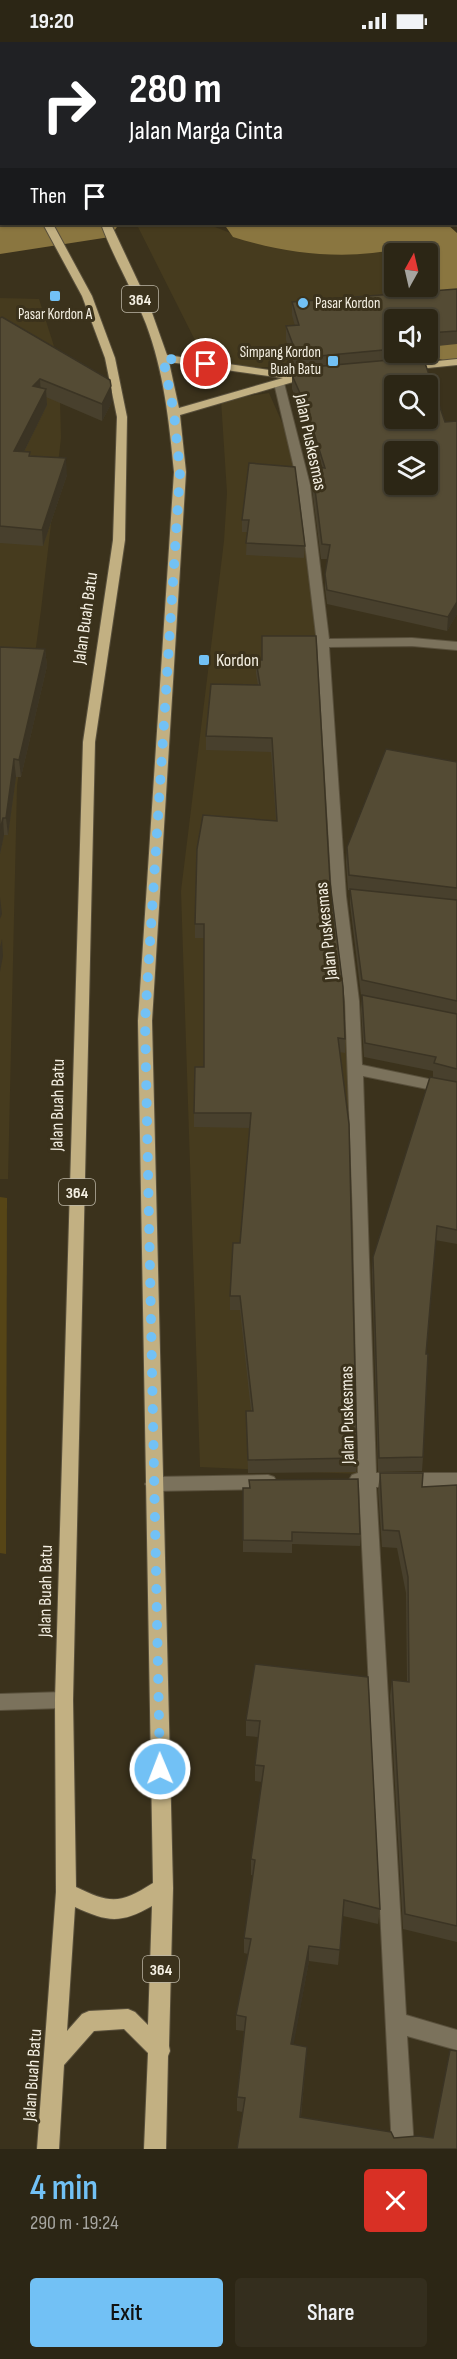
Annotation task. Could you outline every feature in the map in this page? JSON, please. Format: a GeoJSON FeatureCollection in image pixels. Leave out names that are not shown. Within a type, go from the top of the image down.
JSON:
{"type":"FeatureCollection","features":[{"type":"Feature","properties":{"kind":"main road","name":"Jalan Buah Batu"},"geometry":{"type":"LineString","coordinates":[[48,225],[87,296],[110,358],[122,417],[119,540],[89,742],[64,1700],[66,1892],[48,2149]]}},
{"type":"Feature","properties":{"kind":"main road","name":"364"},"geometry":{"type":"LineString","coordinates":[[106,225],[163,358],[174,413],[180,472],[145,1021],[163,1888],[160,2051],[155,2149]]}},
{"type":"Feature","properties":{"kind":"main road"},"geometry":{"type":"LineString","coordinates":[[163,358],[297,377]]}},
{"type":"Feature","properties":{"kind":"main road"},"geometry":{"type":"LineString","coordinates":[[396,368],[457,362]]}},
{"type":"Feature","properties":{"kind":"main road"},"geometry":{"type":"LineString","coordinates":[[174,413],[297,377],[321,374]]}},
{"type":"Feature","properties":{"kind":"main road"},"geometry":{"type":"LineString","coordinates":[[66,1892],[102,1910],[129,1910],[163,1888]]}},
{"type":"Feature","properties":{"kind":"main road"},"geometry":{"type":"LineString","coordinates":[[56,2059],[89,2021],[128,2019],[160,2051]]}},
{"type":"Feature","properties":{"kind":"street","name":"Jalan Puskesmas"},"geometry":{"type":"LineString","coordinates":[[279,383],[304,485],[323,643],[345,897],[358,1002],[354,1069],[362,1220],[367,1479],[403,2149]]}},
{"type":"Feature","properties":{"kind":"street"},"geometry":{"type":"LineString","coordinates":[[323,643],[412,642],[457,646]]}},
{"type":"Feature","properties":{"kind":"street"},"geometry":{"type":"LineString","coordinates":[[354,1069],[457,1090]]}},
{"type":"Feature","properties":{"kind":"street"},"geometry":{"type":"LineString","coordinates":[[338,1480],[457,1480]]}},
{"type":"Feature","properties":{"kind":"street"},"geometry":{"type":"LineString","coordinates":[[154,1484],[280,1481]]}},
{"type":"Feature","properties":{"kind":"street"},"geometry":{"type":"LineString","coordinates":[[0,1702],[64,1700]]}},
{"type":"Feature","properties":{"kind":"street"},"geometry":{"type":"LineString","coordinates":[[398,2023],[457,2040]]}},
{"type":"Feature","properties":{"kind":"shaded area","name":"Pasar Kordon"},"geometry":{"type":"Polygon","coordinates":[[[210,225],[262,245],[384,251],[384,297],[431,297],[431,309],[384,309],[384,358],[253,368],[204,358],[138,227],[210,225]]]}},
{"type":"Feature","properties":{"kind":"shaded area"},"geometry":{"type":"Polygon","coordinates":[[[0,298],[39,299],[59,362],[61,438],[17,786],[8,1179],[0,1179],[0,298]]]}},
{"type":"Feature","properties":{"kind":"shaded area"},"geometry":{"type":"Polygon","coordinates":[[[269,393],[292,445],[315,561],[358,1107],[359,1474],[200,1467],[181,891],[224,541],[227,493],[221,400],[269,393]]]}},
{"type":"Feature","properties":{"kind":"shaded area"},"geometry":{"type":"Polygon","coordinates":[[[0,1197],[7,1198],[6,1554],[0,1553],[0,1197]]]}},
{"type":"Feature","properties":{"kind":"building"},"geometry":{"type":"Polygon","coordinates":[[[457,289],[457,331],[438,332],[438,309],[384,309],[384,350],[298,358],[286,326],[299,325],[292,302],[384,295],[384,297],[438,297],[438,290],[457,289]]]}},
{"type":"Feature","properties":{"kind":"building"},"geometry":{"type":"Polygon","coordinates":[[[2,317],[110,380],[111,386],[102,404],[40,379],[33,386],[46,389],[14,451],[30,452],[29,456],[66,458],[42,530],[0,526],[0,318],[2,317]]]}},
{"type":"Feature","properties":{"kind":"building"},"geometry":{"type":"Polygon","coordinates":[[[384,361],[384,363],[425,363],[429,375],[384,375],[384,429],[438,429],[438,401],[445,422],[457,421],[457,602],[448,617],[327,590],[325,574],[330,545],[322,544],[312,466],[325,468],[306,407],[292,375],[303,374],[301,368],[384,361]]]}},
{"type":"Feature","properties":{"kind":"building"},"geometry":{"type":"Polygon","coordinates":[[[249,463],[295,467],[305,546],[246,543],[249,520],[242,520],[249,463]]]}},
{"type":"Feature","properties":{"kind":"building"},"geometry":{"type":"Polygon","coordinates":[[[262,636],[316,636],[330,882],[343,987],[345,1039],[338,1038],[349,1124],[357,1458],[248,1460],[246,1411],[253,1411],[240,1296],[230,1296],[233,1243],[240,1243],[251,1113],[194,1113],[195,1067],[204,1067],[204,924],[195,924],[197,849],[203,815],[277,821],[272,738],[206,736],[211,684],[260,685],[256,660],[262,660],[262,636]]]}},
{"type":"Feature","properties":{"kind":"building"},"geometry":{"type":"Polygon","coordinates":[[[0,647],[45,649],[19,760],[14,759],[6,818],[3,818],[0,830],[0,647]]]}},
{"type":"Feature","properties":{"kind":"building"},"geometry":{"type":"Polygon","coordinates":[[[386,749],[457,762],[457,888],[349,875],[347,847],[386,749]]]}},
{"type":"Feature","properties":{"kind":"building"},"geometry":{"type":"Polygon","coordinates":[[[350,889],[457,900],[457,1001],[362,980],[350,889]]]}},
{"type":"Feature","properties":{"kind":"building"},"geometry":{"type":"Polygon","coordinates":[[[362,995],[457,1014],[457,1069],[434,1063],[436,1057],[365,1043],[362,995]]]}},
{"type":"Feature","properties":{"kind":"building"},"geometry":{"type":"Polygon","coordinates":[[[430,1077],[457,1082],[457,1230],[437,1226],[426,1354],[428,1354],[423,1457],[379,1458],[373,1257],[430,1077]]]}},
{"type":"Feature","properties":{"kind":"building"},"geometry":{"type":"Polygon","coordinates":[[[380,1473],[423,1473],[422,1487],[457,1485],[457,1926],[405,1914],[392,1680],[409,1682],[408,1577],[399,1531],[383,1530],[380,1473]]]}},
{"type":"Feature","properties":{"kind":"building"},"geometry":{"type":"Polygon","coordinates":[[[358,1479],[360,1534],[292,1532],[292,1541],[243,1540],[243,1488],[250,1488],[249,1480],[358,1479]]]}},
{"type":"Feature","properties":{"kind":"building"},"geometry":{"type":"Polygon","coordinates":[[[255,1664],[368,1677],[380,1909],[344,1900],[340,1950],[309,1946],[291,2044],[307,2047],[300,2117],[391,2132],[394,2138],[418,2136],[433,2138],[450,2050],[457,2051],[457,2149],[237,2149],[245,2098],[237,2097],[246,2017],[236,2015],[251,1939],[244,1938],[255,1860],[251,1859],[264,1766],[255,1765],[260,1721],[246,1720],[255,1664]]]}},
{"type":"Feature","properties":{"kind":"waterway"},"geometry":{"type":"LineString","coordinates":[[0,236],[82,225]]}},
{"type":"Feature","properties":{"kind":"waterway"},"geometry":{"type":"LineString","coordinates":[[257,225],[289,233],[335,236],[381,234],[412,225]]}},
{"type":"Feature","properties":{"kind":"waterway"},"geometry":{"type":"LineString","coordinates":[[414,225],[443,253],[457,344]]}},
{"type":"Feature","properties":{"kind":"place","name":"Pasar Kordon A"},"geometry":{"type":"Point","coordinates":[55,296]}},
{"type":"Feature","properties":{"kind":"place","name":"Pasar Kordon"},"geometry":{"type":"Point","coordinates":[303,303]}},
{"type":"Feature","properties":{"kind":"place","name":"Simpang Kordon Buah Batu"},"geometry":{"type":"Point","coordinates":[333,361]}},
{"type":"Feature","properties":{"kind":"place","name":"Kordon"},"geometry":{"type":"Point","coordinates":[204,660]}},
{"type":"Feature","properties":{"kind":"route"},"geometry":{"type":"LineString","coordinates":[[160,1769],[145,1021],[180,472],[174,413],[163,358],[206,364]]}}]}
